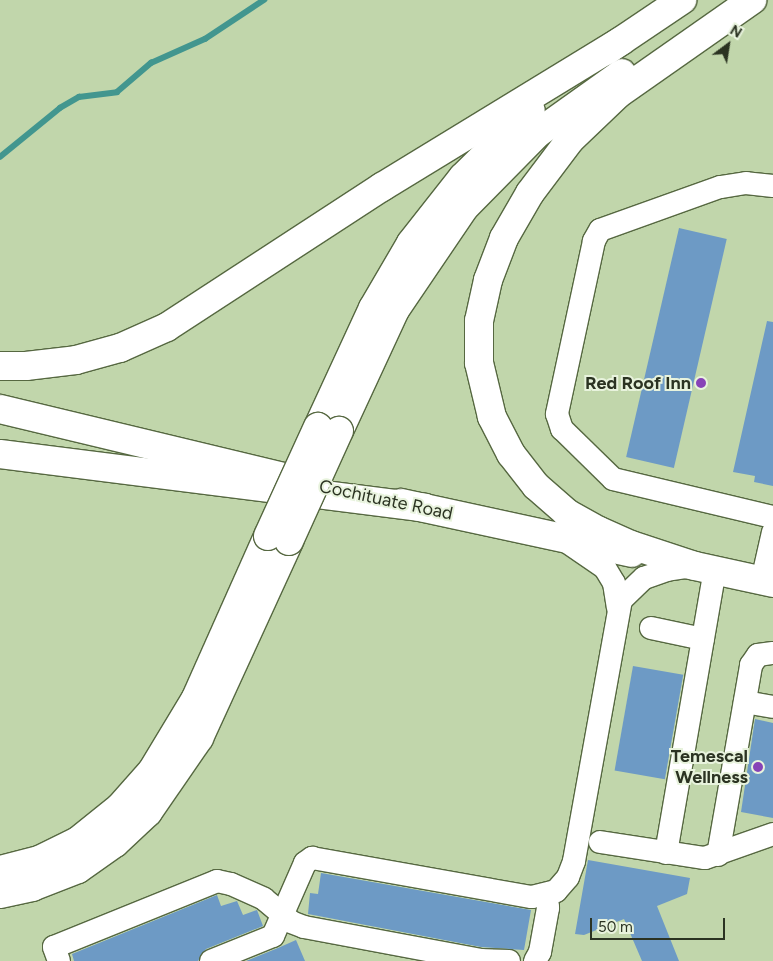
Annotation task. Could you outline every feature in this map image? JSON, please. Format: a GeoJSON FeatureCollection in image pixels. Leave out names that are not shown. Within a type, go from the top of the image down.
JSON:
{"type":"FeatureCollection","features":[{"type":"Feature","properties":{"kind":"main road"},"geometry":{"type":"LineString","coordinates":[[0,870],[39,860],[78,841],[120,807],[152,771],[196,698],[278,538],[328,429],[380,294],[430,216],[501,138],[561,84],[682,0]]}},
{"type":"Feature","properties":{"kind":"main road"},"geometry":{"type":"LineString","coordinates":[[705,568],[637,548],[593,528],[568,513],[536,486],[511,454],[492,417],[482,377],[478,336],[484,294],[497,253],[520,208],[549,165],[580,130],[618,94],[752,0]]}},
{"type":"Feature","properties":{"kind":"main road"},"geometry":{"type":"LineString","coordinates":[[328,429],[403,297],[445,234],[486,183],[538,133],[588,94],[727,16]]}},
{"type":"Feature","properties":{"kind":"main road"},"geometry":{"type":"LineString","coordinates":[[0,366],[26,366],[76,360],[128,345],[167,327],[390,182],[621,41]]}},
{"type":"Feature","properties":{"kind":"main road","name":"Cochituate Road"},"geometry":{"type":"LineString","coordinates":[[0,409],[424,508],[767,582]]}},
{"type":"Feature","properties":{"kind":"main road"},"geometry":{"type":"LineString","coordinates":[[0,454],[424,508]]}},
{"type":"Feature","properties":{"kind":"main road"},"geometry":{"type":"LineString","coordinates":[[0,894],[32,887],[78,868],[115,843],[148,812],[199,738],[278,538]]}},
{"type":"Feature","properties":{"kind":"lane"},"geometry":{"type":"LineString","coordinates":[[773,186],[746,183],[725,186],[600,230],[594,241],[557,414],[562,429],[613,479],[773,517]]}},
{"type":"Feature","properties":{"kind":"lane"},"geometry":{"type":"LineString","coordinates":[[767,582],[773,532]]}},
{"type":"Feature","properties":{"kind":"lane"},"geometry":{"type":"LineString","coordinates":[[211,961],[273,936],[284,915],[305,863],[316,858],[532,897],[547,896],[565,882],[574,861],[618,607],[614,583],[604,568],[573,545],[550,535]]}},
{"type":"Feature","properties":{"kind":"lane"},"geometry":{"type":"LineString","coordinates":[[618,607],[629,588],[644,578],[667,570],[705,568],[703,639],[666,853]]}},
{"type":"Feature","properties":{"kind":"lane"},"geometry":{"type":"LineString","coordinates":[[651,628],[703,639]]}},
{"type":"Feature","properties":{"kind":"lane"},"geometry":{"type":"LineString","coordinates":[[718,855],[752,661],[758,655],[773,651]]}},
{"type":"Feature","properties":{"kind":"lane"},"geometry":{"type":"LineString","coordinates":[[745,702],[773,707]]}},
{"type":"Feature","properties":{"kind":"lane"},"geometry":{"type":"LineString","coordinates":[[600,842],[699,858],[718,855],[773,834]]}},
{"type":"Feature","properties":{"kind":"lane"},"geometry":{"type":"LineString","coordinates":[[59,961],[54,947],[217,881],[231,884],[264,899],[284,915],[304,927],[400,953],[509,961]]}},
{"type":"Feature","properties":{"kind":"lane"},"geometry":{"type":"LineString","coordinates":[[535,961],[543,934],[547,896]]}},
{"type":"Feature","properties":{"kind":"building"},"geometry":{"type":"Polygon","coordinates":[[[679,228],[727,239],[674,468],[626,457],[679,228]]]}},
{"type":"Feature","properties":{"kind":"building"},"geometry":{"type":"Polygon","coordinates":[[[767,321],[773,322],[773,486],[754,482],[755,476],[733,472],[767,321]]]}},
{"type":"Feature","properties":{"kind":"building"},"geometry":{"type":"Polygon","coordinates":[[[633,666],[683,675],[665,779],[615,770],[633,666]]]}},
{"type":"Feature","properties":{"kind":"building","name":"Temescal Wellness"},"geometry":{"type":"Polygon","coordinates":[[[755,719],[773,723],[773,818],[741,812],[755,719]]]}},
{"type":"Feature","properties":{"kind":"building"},"geometry":{"type":"Polygon","coordinates":[[[588,860],[690,878],[687,894],[657,906],[679,961],[642,961],[624,919],[584,935],[575,934],[588,860]]]}},
{"type":"Feature","properties":{"kind":"building"},"geometry":{"type":"Polygon","coordinates":[[[321,873],[531,910],[524,950],[481,947],[308,914],[310,893],[318,894],[321,873]]]}},
{"type":"Feature","properties":{"kind":"building"},"geometry":{"type":"Polygon","coordinates":[[[217,895],[221,906],[237,901],[243,915],[257,910],[263,926],[206,949],[198,961],[74,961],[72,954],[217,895]]]}},
{"type":"Feature","properties":{"kind":"building"},"geometry":{"type":"Polygon","coordinates":[[[296,940],[305,961],[246,961],[278,948],[296,940]]]}},
{"type":"Feature","properties":{"kind":"waterway"},"geometry":{"type":"LineString","coordinates":[[0,157],[60,108],[79,97],[117,92],[151,63],[205,39],[264,0]]}},
{"type":"Feature","properties":{"kind":"place","name":"Red Roof Inn"},"geometry":{"type":"Point","coordinates":[701,383]}},
{"type":"Feature","properties":{"kind":"place","name":"Temescal Wellness"},"geometry":{"type":"Point","coordinates":[758,767]}}]}
